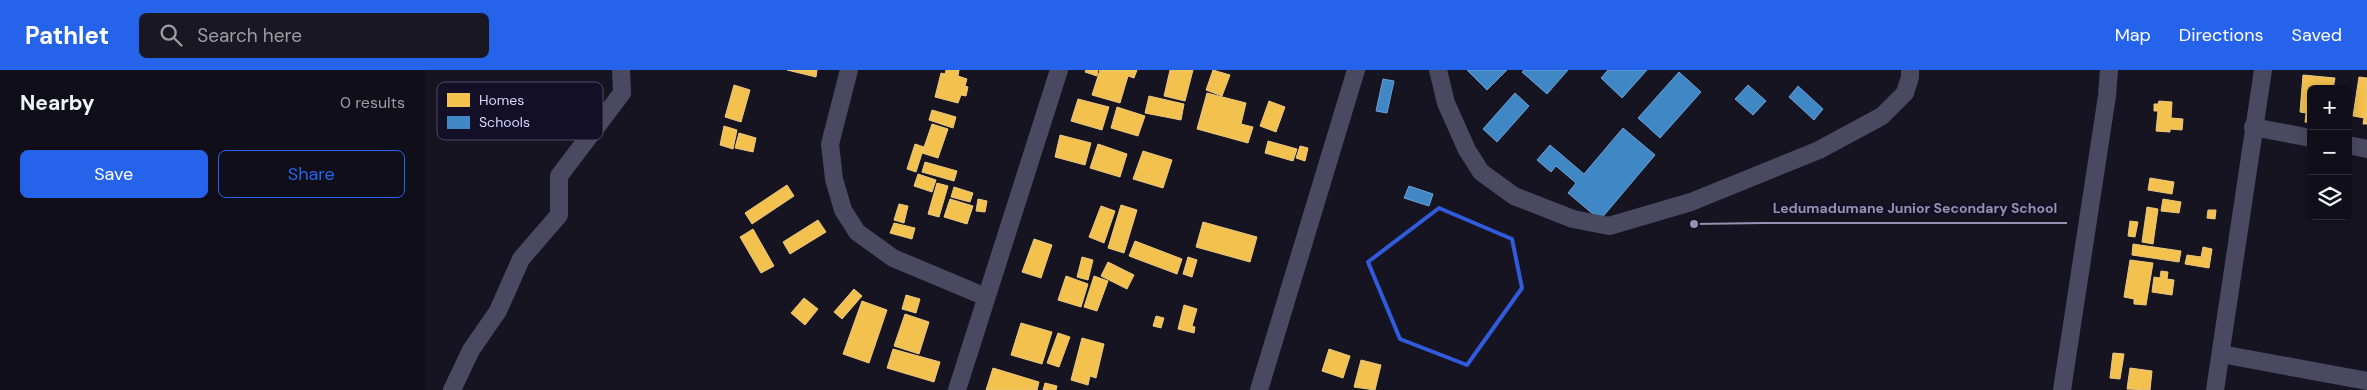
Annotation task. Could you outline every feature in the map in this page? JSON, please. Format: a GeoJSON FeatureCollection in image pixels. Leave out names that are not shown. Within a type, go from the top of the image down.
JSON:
{"type":"FeatureCollection","features":[{"type":"Feature","properties":{"kind":"street"},"geometry":{"type":"LineString","coordinates":[[603,118],[622,93],[621,70]]}},
{"type":"Feature","properties":{"kind":"street"},"geometry":{"type":"LineString","coordinates":[[849,70],[830,144],[834,179],[843,210],[857,232],[893,258],[987,297]]}},
{"type":"Feature","properties":{"kind":"street"},"geometry":{"type":"LineString","coordinates":[[957,390],[1059,70]]}},
{"type":"Feature","properties":{"kind":"street"},"geometry":{"type":"LineString","coordinates":[[1259,390],[1356,70]]}},
{"type":"Feature","properties":{"kind":"street"},"geometry":{"type":"LineString","coordinates":[[1438,70],[1446,103],[1467,150],[1481,172],[1514,196],[1573,219],[1609,226],[1691,202],[1819,150],[1882,116],[1905,93],[1910,70]]}},
{"type":"Feature","properties":{"kind":"street"},"geometry":{"type":"LineString","coordinates":[[2062,390],[2107,96],[2109,70]]}},
{"type":"Feature","properties":{"kind":"street"},"geometry":{"type":"LineString","coordinates":[[2215,390],[2263,70]]}},
{"type":"Feature","properties":{"kind":"street"},"geometry":{"type":"LineString","coordinates":[[2253,127],[2307,137]]}},
{"type":"Feature","properties":{"kind":"street"},"geometry":{"type":"LineString","coordinates":[[452,390],[471,350],[498,311],[521,259],[559,215],[559,176],[586,140]]}},
{"type":"Feature","properties":{"kind":"street"},"geometry":{"type":"LineString","coordinates":[[2352,146],[2367,149]]}},
{"type":"Feature","properties":{"kind":"street"},"geometry":{"type":"LineString","coordinates":[[2221,354],[2367,381]]}},
{"type":"Feature","properties":{"kind":"highlighted area"},"geometry":{"type":"Polygon","coordinates":[[[1439,208],[1512,239],[1522,288],[1467,365],[1400,339],[1368,262],[1439,208]]]}},
{"type":"Feature","properties":{"kind":"building: Homes"},"geometry":{"type":"Polygon","coordinates":[[[787,70],[817,70],[816,77],[787,70]]]}},
{"type":"Feature","properties":{"kind":"building: Homes"},"geometry":{"type":"Polygon","coordinates":[[[946,70],[959,70],[958,76],[967,79],[965,86],[968,87],[966,96],[961,95],[958,103],[935,97],[941,73],[945,74],[946,70]]]}},
{"type":"Feature","properties":{"kind":"building: Homes"},"geometry":{"type":"Polygon","coordinates":[[[1086,70],[1098,70],[1097,76],[1085,72],[1086,70]]]}},
{"type":"Feature","properties":{"kind":"building: Homes"},"geometry":{"type":"Polygon","coordinates":[[[1100,70],[1137,70],[1134,78],[1128,76],[1120,103],[1092,95],[1100,70]]]}},
{"type":"Feature","properties":{"kind":"building: Homes"},"geometry":{"type":"Polygon","coordinates":[[[1170,70],[1193,70],[1185,101],[1164,96],[1170,70]]]}},
{"type":"Feature","properties":{"kind":"building: Homes"},"geometry":{"type":"Polygon","coordinates":[[[1213,70],[1230,75],[1222,96],[1206,90],[1213,70]]]}},
{"type":"Feature","properties":{"kind":"building: Homes"},"geometry":{"type":"Polygon","coordinates":[[[2303,75],[2335,78],[2334,85],[2307,85],[2307,122],[2305,122],[2306,113],[2300,112],[2303,75]]]}},
{"type":"Feature","properties":{"kind":"building: Homes"},"geometry":{"type":"Polygon","coordinates":[[[2359,77],[2367,78],[2367,124],[2363,124],[2364,118],[2353,116],[2359,77]]]}},
{"type":"Feature","properties":{"kind":"building: Homes"},"geometry":{"type":"Polygon","coordinates":[[[734,85],[750,90],[741,122],[725,117],[734,85]]]}},
{"type":"Feature","properties":{"kind":"building: Homes"},"geometry":{"type":"Polygon","coordinates":[[[1207,93],[1246,103],[1241,124],[1253,127],[1248,143],[1197,129],[1207,93]]]}},
{"type":"Feature","properties":{"kind":"building: Homes"},"geometry":{"type":"Polygon","coordinates":[[[1149,96],[1184,104],[1181,120],[1145,113],[1149,96]]]}},
{"type":"Feature","properties":{"kind":"building: Homes"},"geometry":{"type":"Polygon","coordinates":[[[1078,99],[1109,107],[1102,130],[1071,121],[1078,99]]]}},
{"type":"Feature","properties":{"kind":"building: Homes"},"geometry":{"type":"Polygon","coordinates":[[[1269,101],[1285,107],[1276,132],[1260,126],[1269,101]]]}},
{"type":"Feature","properties":{"kind":"building: Homes"},"geometry":{"type":"Polygon","coordinates":[[[2159,101],[2172,102],[2171,118],[2183,119],[2182,130],[2170,129],[2170,132],[2156,131],[2158,111],[2154,111],[2154,104],[2158,104],[2159,101]]]}},
{"type":"Feature","properties":{"kind":"building: Homes"},"geometry":{"type":"Polygon","coordinates":[[[1117,107],[1145,116],[1138,136],[1111,128],[1117,107]]]}},
{"type":"Feature","properties":{"kind":"building: Homes"},"geometry":{"type":"Polygon","coordinates":[[[932,110],[956,117],[953,128],[929,120],[932,110]]]}},
{"type":"Feature","properties":{"kind":"building: Homes"},"geometry":{"type":"Polygon","coordinates":[[[932,124],[948,129],[938,158],[922,153],[932,124]]]}},
{"type":"Feature","properties":{"kind":"building: Homes"},"geometry":{"type":"Polygon","coordinates":[[[724,126],[737,130],[733,149],[720,145],[724,126]]]}},
{"type":"Feature","properties":{"kind":"building: Homes"},"geometry":{"type":"Polygon","coordinates":[[[739,133],[756,138],[753,152],[735,148],[739,133]]]}},
{"type":"Feature","properties":{"kind":"building: Homes"},"geometry":{"type":"Polygon","coordinates":[[[1060,135],[1091,143],[1085,165],[1055,157],[1060,135]]]}},
{"type":"Feature","properties":{"kind":"building: Homes"},"geometry":{"type":"Polygon","coordinates":[[[1268,141],[1297,149],[1293,161],[1265,153],[1268,141]]]}},
{"type":"Feature","properties":{"kind":"building: Homes"},"geometry":{"type":"Polygon","coordinates":[[[915,144],[924,147],[916,172],[907,169],[915,144]]]}},
{"type":"Feature","properties":{"kind":"building: Homes"},"geometry":{"type":"Polygon","coordinates":[[[1098,144],[1127,154],[1120,177],[1090,168],[1098,144]]]}},
{"type":"Feature","properties":{"kind":"building: Homes"},"geometry":{"type":"Polygon","coordinates":[[[1300,146],[1308,148],[1305,161],[1296,158],[1300,146]]]}},
{"type":"Feature","properties":{"kind":"building: Homes"},"geometry":{"type":"Polygon","coordinates":[[[1143,151],[1172,160],[1163,188],[1133,179],[1143,151]]]}},
{"type":"Feature","properties":{"kind":"building: Homes"},"geometry":{"type":"Polygon","coordinates":[[[925,162],[957,171],[954,181],[922,172],[925,162]]]}},
{"type":"Feature","properties":{"kind":"building: Homes"},"geometry":{"type":"Polygon","coordinates":[[[918,174],[936,180],[932,192],[914,186],[918,174]]]}},
{"type":"Feature","properties":{"kind":"building: Homes"},"geometry":{"type":"Polygon","coordinates":[[[2150,178],[2174,182],[2172,194],[2148,190],[2150,178]]]}},
{"type":"Feature","properties":{"kind":"building: Homes"},"geometry":{"type":"Polygon","coordinates":[[[937,183],[948,186],[939,217],[928,214],[937,183]]]}},
{"type":"Feature","properties":{"kind":"building: Homes"},"geometry":{"type":"Polygon","coordinates":[[[787,185],[794,196],[752,224],[745,213],[787,185]]]}},
{"type":"Feature","properties":{"kind":"building: Homes"},"geometry":{"type":"Polygon","coordinates":[[[954,187],[973,193],[970,202],[951,197],[954,187]]]}},
{"type":"Feature","properties":{"kind":"building: Homes"},"geometry":{"type":"Polygon","coordinates":[[[950,199],[973,206],[967,224],[944,217],[950,199]]]}},
{"type":"Feature","properties":{"kind":"building: Homes"},"geometry":{"type":"Polygon","coordinates":[[[978,199],[987,201],[985,212],[976,211],[978,199]]]}},
{"type":"Feature","properties":{"kind":"building: Homes"},"geometry":{"type":"Polygon","coordinates":[[[2163,199],[2181,202],[2179,213],[2161,211],[2163,199]]]}},
{"type":"Feature","properties":{"kind":"building: Homes"},"geometry":{"type":"Polygon","coordinates":[[[899,204],[908,206],[904,223],[894,220],[899,204]]]}},
{"type":"Feature","properties":{"kind":"building: Homes"},"geometry":{"type":"Polygon","coordinates":[[[1121,205],[1137,210],[1124,253],[1108,248],[1121,205]]]}},
{"type":"Feature","properties":{"kind":"building: Homes"},"geometry":{"type":"Polygon","coordinates":[[[1101,206],[1115,211],[1104,243],[1089,237],[1101,206]]]}},
{"type":"Feature","properties":{"kind":"building: Homes"},"geometry":{"type":"Polygon","coordinates":[[[2147,207],[2158,209],[2153,244],[2142,242],[2147,207]]]}},
{"type":"Feature","properties":{"kind":"building: Homes"},"geometry":{"type":"Polygon","coordinates":[[[2208,210],[2216,210],[2215,219],[2207,218],[2208,210]]]}},
{"type":"Feature","properties":{"kind":"building: Homes"},"geometry":{"type":"Polygon","coordinates":[[[818,220],[826,232],[790,254],[783,242],[818,220]]]}},
{"type":"Feature","properties":{"kind":"building: Homes"},"geometry":{"type":"Polygon","coordinates":[[[2130,221],[2138,222],[2135,237],[2128,236],[2130,221]]]}},
{"type":"Feature","properties":{"kind":"building: Homes"},"geometry":{"type":"Polygon","coordinates":[[[1203,222],[1257,237],[1250,262],[1196,247],[1203,222]]]}},
{"type":"Feature","properties":{"kind":"building: Homes"},"geometry":{"type":"Polygon","coordinates":[[[894,223],[915,228],[912,239],[890,233],[894,223]]]}},
{"type":"Feature","properties":{"kind":"building: Homes"},"geometry":{"type":"Polygon","coordinates":[[[753,229],[774,266],[761,273],[740,237],[753,229]]]}},
{"type":"Feature","properties":{"kind":"building: Homes"},"geometry":{"type":"Polygon","coordinates":[[[1034,239],[1052,245],[1041,278],[1022,272],[1034,239]]]}},
{"type":"Feature","properties":{"kind":"building: Homes"},"geometry":{"type":"Polygon","coordinates":[[[1135,241],[1182,259],[1177,274],[1129,256],[1135,241]]]}},
{"type":"Feature","properties":{"kind":"building: Homes"},"geometry":{"type":"Polygon","coordinates":[[[2133,244],[2181,251],[2179,262],[2132,255],[2133,244]]]}},
{"type":"Feature","properties":{"kind":"building: Homes"},"geometry":{"type":"Polygon","coordinates":[[[2203,247],[2212,249],[2209,268],[2185,264],[2187,255],[2201,257],[2203,247]]]}},
{"type":"Feature","properties":{"kind":"building: Homes"},"geometry":{"type":"Polygon","coordinates":[[[1082,257],[1093,260],[1088,280],[1077,277],[1082,257]]]}},
{"type":"Feature","properties":{"kind":"building: Homes"},"geometry":{"type":"Polygon","coordinates":[[[1188,257],[1197,260],[1192,277],[1183,274],[1188,257]]]}},
{"type":"Feature","properties":{"kind":"building: Homes"},"geometry":{"type":"Polygon","coordinates":[[[2130,260],[2153,263],[2146,305],[2134,304],[2134,299],[2124,297],[2130,260]]]}},
{"type":"Feature","properties":{"kind":"building: Homes"},"geometry":{"type":"Polygon","coordinates":[[[1108,262],[1134,275],[1127,289],[1101,276],[1108,262]]]}},
{"type":"Feature","properties":{"kind":"building: Homes"},"geometry":{"type":"Polygon","coordinates":[[[2161,271],[2168,272],[2167,279],[2174,280],[2172,295],[2152,292],[2154,277],[2160,278],[2161,271]]]}},
{"type":"Feature","properties":{"kind":"building: Homes"},"geometry":{"type":"Polygon","coordinates":[[[1066,276],[1088,284],[1081,307],[1058,300],[1066,276]]]}},
{"type":"Feature","properties":{"kind":"building: Homes"},"geometry":{"type":"Polygon","coordinates":[[[1094,276],[1108,281],[1097,311],[1084,307],[1094,276]]]}},
{"type":"Feature","properties":{"kind":"building: Homes"},"geometry":{"type":"Polygon","coordinates":[[[854,289],[862,296],[842,319],[834,312],[854,289]]]}},
{"type":"Feature","properties":{"kind":"building: Homes"},"geometry":{"type":"Polygon","coordinates":[[[906,295],[920,299],[916,313],[902,309],[906,295]]]}},
{"type":"Feature","properties":{"kind":"building: Homes"},"geometry":{"type":"Polygon","coordinates":[[[804,298],[818,309],[805,325],[791,313],[804,298]]]}},
{"type":"Feature","properties":{"kind":"building: Homes"},"geometry":{"type":"Polygon","coordinates":[[[862,301],[887,310],[869,363],[843,354],[862,301]]]}},
{"type":"Feature","properties":{"kind":"building: Homes"},"geometry":{"type":"Polygon","coordinates":[[[1184,305],[1197,309],[1192,326],[1195,327],[1194,333],[1178,329],[1184,305]]]}},
{"type":"Feature","properties":{"kind":"building: Homes"},"geometry":{"type":"Polygon","coordinates":[[[905,314],[929,322],[919,354],[894,346],[905,314]]]}},
{"type":"Feature","properties":{"kind":"building: Homes"},"geometry":{"type":"Polygon","coordinates":[[[1156,316],[1164,318],[1161,328],[1153,326],[1156,316]]]}},
{"type":"Feature","properties":{"kind":"building: Homes"},"geometry":{"type":"Polygon","coordinates":[[[1021,323],[1052,332],[1042,364],[1011,355],[1021,323]]]}},
{"type":"Feature","properties":{"kind":"building: Homes"},"geometry":{"type":"Polygon","coordinates":[[[1058,333],[1070,337],[1059,367],[1047,363],[1058,333]]]}},
{"type":"Feature","properties":{"kind":"building: Homes"},"geometry":{"type":"Polygon","coordinates":[[[1082,338],[1104,344],[1096,378],[1090,376],[1088,385],[1071,380],[1082,338]]]}},
{"type":"Feature","properties":{"kind":"building: Homes"},"geometry":{"type":"Polygon","coordinates":[[[893,349],[940,362],[934,382],[887,368],[893,349]]]}},
{"type":"Feature","properties":{"kind":"building: Homes"},"geometry":{"type":"Polygon","coordinates":[[[1329,349],[1350,356],[1343,378],[1322,371],[1329,349]]]}},
{"type":"Feature","properties":{"kind":"building: Homes"},"geometry":{"type":"Polygon","coordinates":[[[2113,353],[2124,354],[2120,379],[2110,378],[2113,353]]]}},
{"type":"Feature","properties":{"kind":"building: Homes"},"geometry":{"type":"Polygon","coordinates":[[[1361,360],[1381,365],[1375,390],[1354,387],[1361,360]]]}},
{"type":"Feature","properties":{"kind":"building: Homes"},"geometry":{"type":"Polygon","coordinates":[[[993,368],[1039,382],[1037,390],[986,390],[993,368]]]}},
{"type":"Feature","properties":{"kind":"building: Homes"},"geometry":{"type":"Polygon","coordinates":[[[2130,368],[2152,371],[2150,390],[2127,389],[2130,368]]]}},
{"type":"Feature","properties":{"kind":"building: Homes"},"geometry":{"type":"Polygon","coordinates":[[[1045,383],[1057,386],[1056,390],[1043,390],[1045,383]]]}},
{"type":"Feature","properties":{"kind":"building: Schools"},"geometry":{"type":"Polygon","coordinates":[[[1467,70],[1507,70],[1487,90],[1467,70]]]}},
{"type":"Feature","properties":{"kind":"building: Schools"},"geometry":{"type":"Polygon","coordinates":[[[1524,70],[1568,70],[1547,94],[1522,72],[1524,70]]]}},
{"type":"Feature","properties":{"kind":"building: Schools"},"geometry":{"type":"Polygon","coordinates":[[[1608,70],[1647,70],[1622,98],[1601,78],[1608,70]]]}},
{"type":"Feature","properties":{"kind":"building: Schools"},"geometry":{"type":"Polygon","coordinates":[[[1679,72],[1701,92],[1660,138],[1638,118],[1679,72]]]}},
{"type":"Feature","properties":{"kind":"building: Schools"},"geometry":{"type":"Polygon","coordinates":[[[1383,79],[1394,81],[1387,113],[1376,111],[1383,79]]]}},
{"type":"Feature","properties":{"kind":"building: Schools"},"geometry":{"type":"Polygon","coordinates":[[[1748,85],[1766,101],[1753,115],[1735,99],[1748,85]]]}},
{"type":"Feature","properties":{"kind":"building: Schools"},"geometry":{"type":"Polygon","coordinates":[[[1798,86],[1823,109],[1814,120],[1789,97],[1798,86]]]}},
{"type":"Feature","properties":{"kind":"building: Schools"},"geometry":{"type":"Polygon","coordinates":[[[1515,93],[1529,106],[1497,142],[1483,129],[1515,93]]]}},
{"type":"Feature","properties":{"kind":"building: Schools"},"geometry":{"type":"Polygon","coordinates":[[[1623,128],[1655,155],[1600,220],[1568,193],[1576,183],[1556,166],[1551,172],[1537,160],[1550,145],[1584,174],[1623,128]]]}},
{"type":"Feature","properties":{"kind":"building: Schools"},"geometry":{"type":"Polygon","coordinates":[[[1409,186],[1433,194],[1429,206],[1404,198],[1409,186]]]}},
{"type":"Feature","properties":{"kind":"place","name":"Ledumadumane Junior Secondary School"},"geometry":{"type":"Point","coordinates":[1694,224]}}]}
